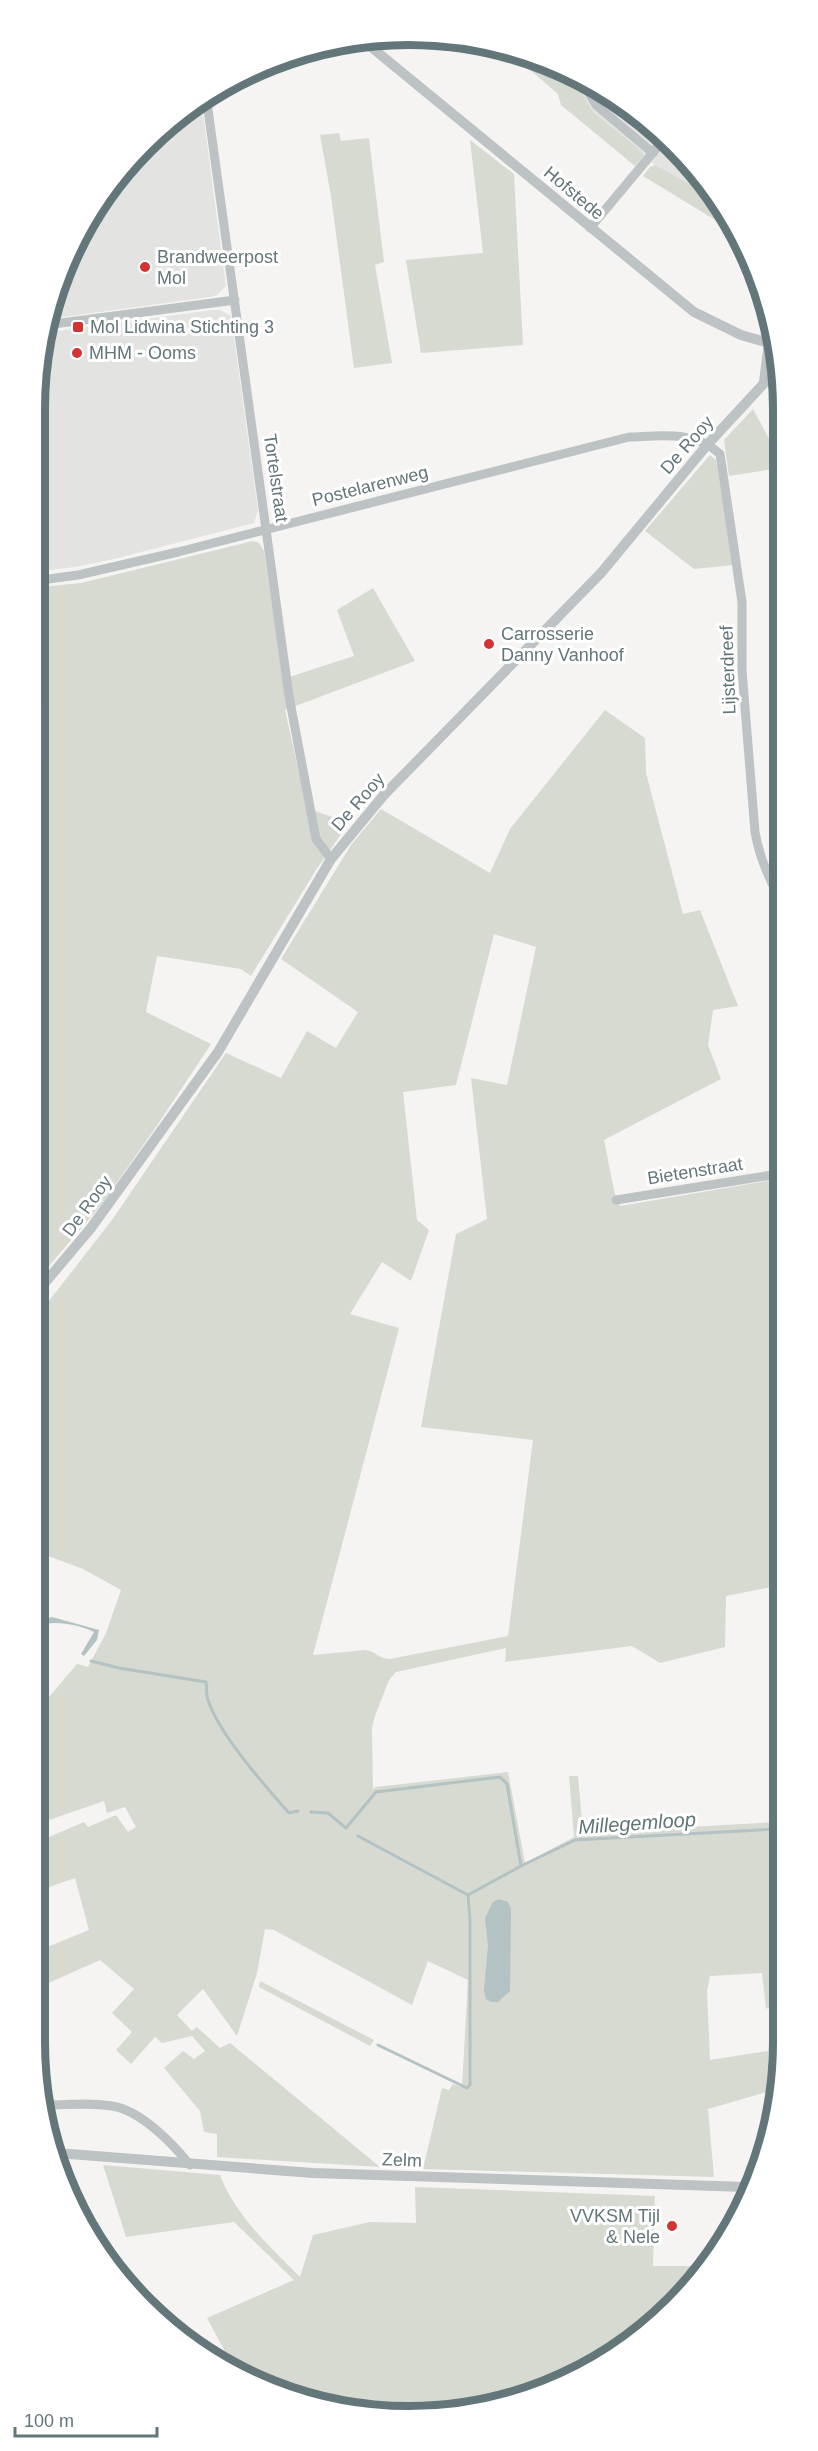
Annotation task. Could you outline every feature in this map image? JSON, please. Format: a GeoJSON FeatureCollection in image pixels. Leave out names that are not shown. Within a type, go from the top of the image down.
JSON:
{"type":"FeatureCollection","features":[{"type":"Feature","properties":{"kind":"street","name":"Hofstede"},"geometry":{"type":"LineString","coordinates":[[371,47],[694,312],[741,335],[767,342]]}},
{"type":"Feature","properties":{"kind":"street"},"geometry":{"type":"LineString","coordinates":[[588,93],[596,105],[653,153]]}},
{"type":"Feature","properties":{"kind":"street","name":"Tortelstraat"},"geometry":{"type":"LineString","coordinates":[[208,106],[289,696],[316,839],[331,859]]}},
{"type":"Feature","properties":{"kind":"street"},"geometry":{"type":"LineString","coordinates":[[590,228],[659,145]]}},
{"type":"Feature","properties":{"kind":"street"},"geometry":{"type":"LineString","coordinates":[[55,324],[235,300]]}},
{"type":"Feature","properties":{"kind":"street"},"geometry":{"type":"LineString","coordinates":[[764,382],[769,357]]}},
{"type":"Feature","properties":{"kind":"street","name":"De Rooy"},"geometry":{"type":"LineString","coordinates":[[45,1283],[92,1228],[218,1052],[331,859],[351,832],[407,770],[601,573],[707,445],[771,375]]}},
{"type":"Feature","properties":{"kind":"street","name":"Postelarenweg"},"geometry":{"type":"LineString","coordinates":[[45,579],[107,569],[629,437],[688,437],[707,445]]}},
{"type":"Feature","properties":{"kind":"street","name":"Lijsterdreef"},"geometry":{"type":"LineString","coordinates":[[707,445],[720,454],[739,573],[743,617],[742,670],[754,832],[765,871],[773,886]]}},
{"type":"Feature","properties":{"kind":"street","name":"Bietenstraat"},"geometry":{"type":"LineString","coordinates":[[616,1200],[773,1175]]}},
{"type":"Feature","properties":{"kind":"street"},"geometry":{"type":"LineString","coordinates":[[50,2104],[110,2106],[126,2110],[170,2141],[190,2164]]}},
{"type":"Feature","properties":{"kind":"street","name":"Zelm"},"geometry":{"type":"LineString","coordinates":[[62,2153],[403,2177],[742,2187]]}},
{"type":"Feature","properties":{"kind":"shaded area"},"geometry":{"type":"Polygon","coordinates":[[[522,63],[574,85],[582,92],[593,112],[641,151],[644,156],[635,166],[561,105],[558,94],[522,63]]]}},
{"type":"Feature","properties":{"kind":"shaded area"},"geometry":{"type":"Polygon","coordinates":[[[582,89],[611,106],[649,135],[700,189],[655,165],[593,112],[582,89]]]}},
{"type":"Feature","properties":{"kind":"shaded area"},"geometry":{"type":"Polygon","coordinates":[[[202,109],[226,286],[217,295],[56,318],[73,270],[106,207],[135,169],[169,135],[202,109]]]}},
{"type":"Feature","properties":{"kind":"shaded area"},"geometry":{"type":"Polygon","coordinates":[[[339,133],[341,141],[369,138],[384,262],[375,265],[392,363],[354,368],[331,196],[320,135],[339,133]]]}},
{"type":"Feature","properties":{"kind":"shaded area"},"geometry":{"type":"Polygon","coordinates":[[[470,140],[514,174],[523,345],[421,353],[406,260],[483,253],[470,140]]]}},
{"type":"Feature","properties":{"kind":"shaded area"},"geometry":{"type":"Polygon","coordinates":[[[655,165],[700,189],[719,218],[717,221],[643,176],[650,167],[655,165]]]}},
{"type":"Feature","properties":{"kind":"shaded area"},"geometry":{"type":"Polygon","coordinates":[[[213,310],[220,310],[231,316],[258,510],[254,523],[114,559],[45,571],[45,409],[48,361],[53,332],[213,310]]]}},
{"type":"Feature","properties":{"kind":"shaded area"},"geometry":{"type":"Polygon","coordinates":[[[753,409],[773,446],[773,469],[729,476],[724,440],[753,409]]]}},
{"type":"Feature","properties":{"kind":"shaded area"},"geometry":{"type":"Polygon","coordinates":[[[710,455],[716,460],[734,565],[694,569],[645,531],[710,455]]]}},
{"type":"Feature","properties":{"kind":"shaded area"},"geometry":{"type":"Polygon","coordinates":[[[253,541],[259,543],[264,551],[283,679],[354,656],[337,610],[373,588],[415,661],[285,710],[307,808],[349,823],[316,870],[251,976],[241,969],[157,956],[146,1012],[211,1044],[101,1205],[45,1271],[45,587],[81,583],[253,541]]]}},
{"type":"Feature","properties":{"kind":"shaded area"},"geometry":{"type":"Polygon","coordinates":[[[605,710],[645,738],[646,773],[683,914],[700,910],[738,1006],[713,1010],[708,1045],[721,1079],[604,1140],[615,1195],[620,1206],[773,1180],[773,1587],[726,1596],[725,1647],[660,1663],[632,1646],[505,1662],[506,1648],[396,1672],[389,1680],[372,1728],[373,1789],[508,1772],[525,1863],[574,1837],[569,1776],[578,1776],[583,1833],[773,1822],[773,2005],[766,2009],[762,1973],[710,1976],[707,1991],[710,2060],[768,2051],[770,2090],[708,2109],[714,2177],[423,2169],[442,2088],[449,2090],[453,2084],[462,2087],[468,1980],[428,1961],[412,2005],[274,1930],[265,1929],[257,1973],[237,2036],[203,1989],[177,2015],[192,2031],[197,2027],[220,2048],[230,2043],[380,2167],[217,2157],[217,2134],[204,2132],[200,2111],[164,2068],[183,2051],[194,2059],[205,2051],[192,2036],[162,2043],[155,2037],[131,2064],[116,2050],[132,2032],[112,2013],[134,1989],[100,1960],[45,1985],[45,1948],[89,1930],[75,1878],[45,1888],[45,1839],[84,1822],[88,1827],[116,1815],[128,1832],[136,1827],[125,1807],[107,1813],[104,1801],[49,1820],[45,1812],[45,1702],[77,1664],[88,1667],[106,1633],[121,1590],[83,1569],[45,1555],[45,1306],[112,1220],[226,1053],[281,1078],[307,1031],[336,1048],[358,1012],[281,959],[351,845],[381,809],[490,873],[510,829],[605,710]],[[494,934],[456,1085],[403,1092],[417,1220],[429,1230],[411,1281],[382,1262],[350,1314],[399,1328],[313,1655],[365,1650],[390,1659],[508,1636],[533,1440],[421,1427],[456,1234],[487,1219],[471,1078],[507,1085],[536,947],[494,934]]]}},
{"type":"Feature","properties":{"kind":"shaded area"},"geometry":{"type":"Polygon","coordinates":[[[52,1617],[99,1630],[97,1640],[84,1656],[81,1654],[94,1632],[65,1624],[45,1624],[45,1619],[52,1617]]]}},
{"type":"Feature","properties":{"kind":"shaded area"},"geometry":{"type":"Polygon","coordinates":[[[499,1899],[508,1902],[511,1909],[510,1991],[498,2002],[491,2002],[486,1999],[484,1991],[488,1945],[485,1918],[493,1902],[499,1899]]]}},
{"type":"Feature","properties":{"kind":"shaded area"},"geometry":{"type":"Polygon","coordinates":[[[260,1981],[374,2040],[370,2046],[259,1987],[260,1981]]]}},
{"type":"Feature","properties":{"kind":"shaded area"},"geometry":{"type":"Polygon","coordinates":[[[103,2165],[220,2175],[244,2217],[300,2277],[313,2235],[370,2222],[416,2223],[415,2187],[655,2196],[653,2266],[696,2266],[649,2316],[631,2331],[591,2357],[548,2378],[503,2394],[457,2403],[385,2405],[315,2394],[270,2378],[228,2358],[207,2318],[294,2280],[234,2222],[126,2237],[103,2165]]]}},
{"type":"Feature","properties":{"kind":"waterway","name":"Millegemloop"},"geometry":{"type":"LineString","coordinates":[[91,1661],[119,1668],[206,1682],[207,1698],[232,1744],[289,1813],[298,1811]]}},
{"type":"Feature","properties":{"kind":"waterway","name":"Millegemloop"},"geometry":{"type":"LineString","coordinates":[[311,1812],[328,1813],[346,1828],[376,1792],[500,1777],[507,1784],[521,1866],[575,1840],[773,1829]]}},
{"type":"Feature","properties":{"kind":"waterway"},"geometry":{"type":"LineString","coordinates":[[358,1836],[468,1895],[521,1866]]}},
{"type":"Feature","properties":{"kind":"waterway"},"geometry":{"type":"LineString","coordinates":[[378,2045],[467,2088],[470,2085],[468,1895]]}},
{"type":"Feature","properties":{"kind":"place","name":"Brandweerpost Mol"},"geometry":{"type":"Point","coordinates":[145,267]}},
{"type":"Feature","properties":{"kind":"place","name":"Mol Lidwina Stichting 3"},"geometry":{"type":"Point","coordinates":[78,327]}},
{"type":"Feature","properties":{"kind":"place","name":"MHM - Ooms"},"geometry":{"type":"Point","coordinates":[77,353]}},
{"type":"Feature","properties":{"kind":"place","name":"Carrosserie Danny Vanhoof"},"geometry":{"type":"Point","coordinates":[489,644]}},
{"type":"Feature","properties":{"kind":"place","name":"VVKSM Tijl & Nele"},"geometry":{"type":"Point","coordinates":[672,2226]}}]}
